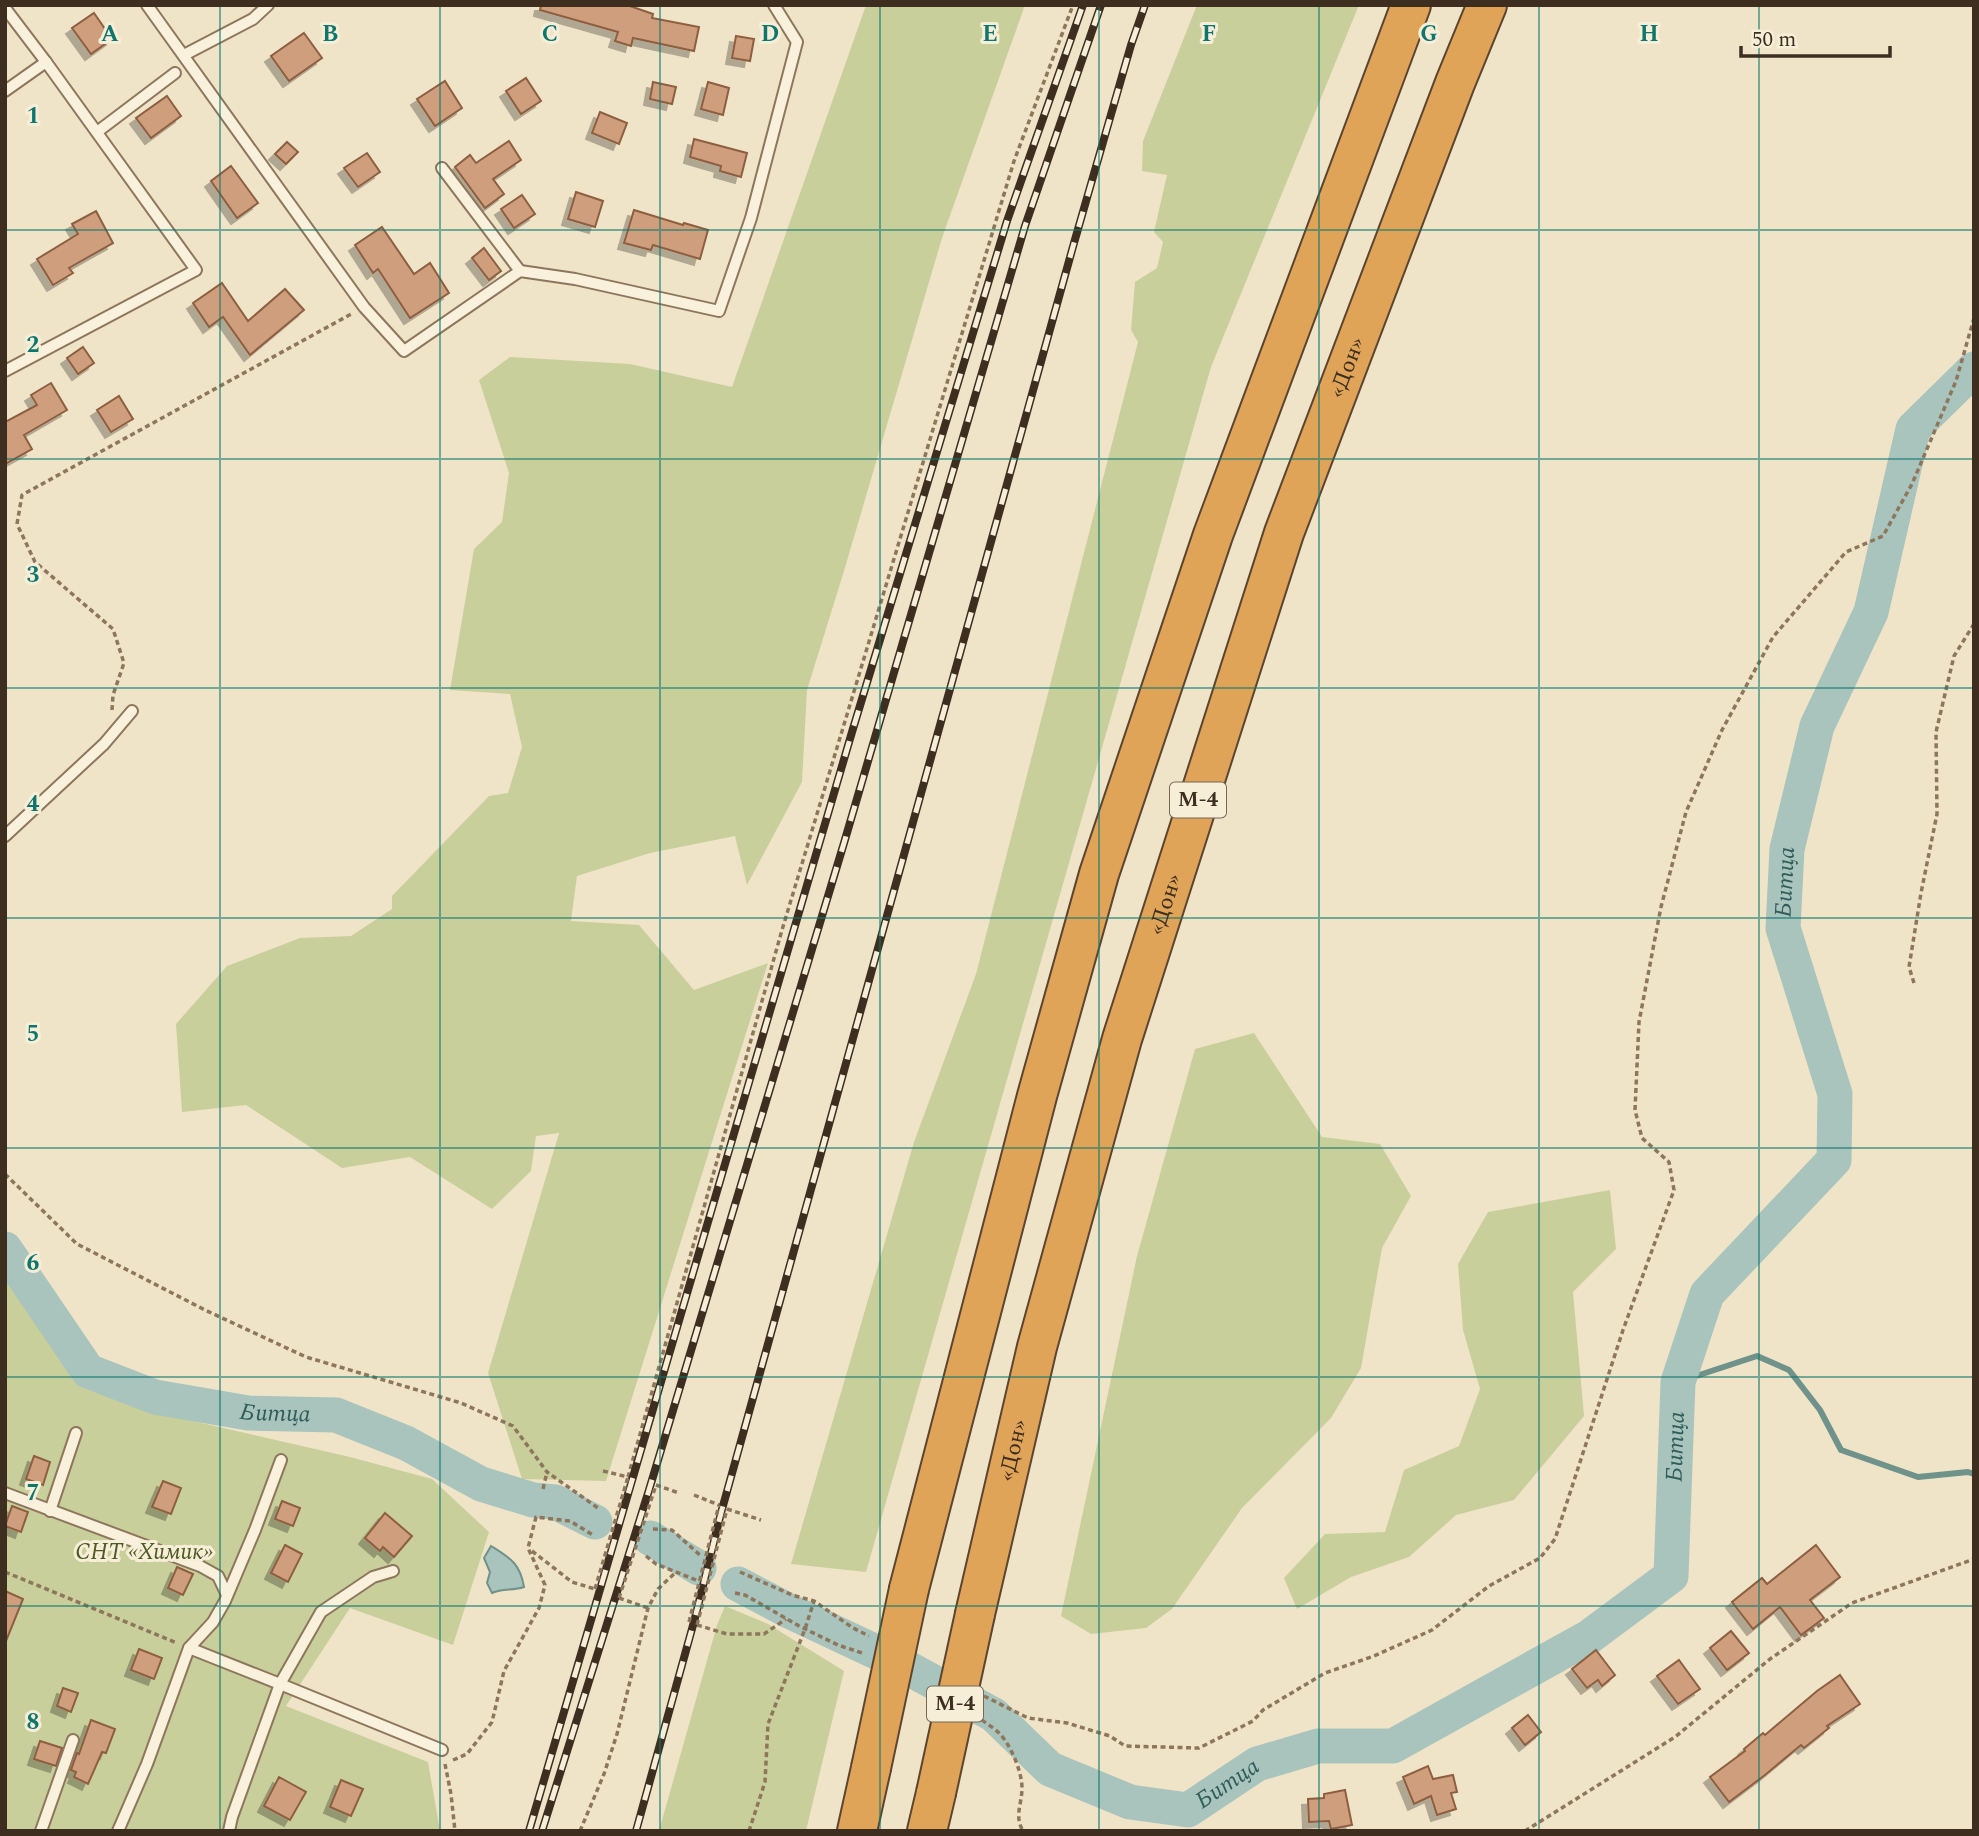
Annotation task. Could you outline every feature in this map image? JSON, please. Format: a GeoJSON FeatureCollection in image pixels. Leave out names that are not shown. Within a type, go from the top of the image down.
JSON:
{"type":"FeatureCollection","features":[{"type":"Feature","properties":{"kind":"highway"},"geometry":{"type":"LineString","coordinates":[[857,1831],[909,1589],[1033,1109],[1099,874],[1213,536],[1411,5]]}},
{"type":"Feature","properties":{"kind":"highway","name":"«Дон»"},"geometry":{"type":"LineString","coordinates":[[927,1831],[1037,1347],[1122,1038],[1284,533],[1487,5]]}},
{"type":"Feature","properties":{"kind":"lane"},"geometry":{"type":"LineString","coordinates":[[147,5],[364,307],[404,351],[520,271],[575,279],[719,311],[751,218],[797,42],[774,5]]}},
{"type":"Feature","properties":{"kind":"lane"},"geometry":{"type":"LineString","coordinates":[[184,55],[253,19],[268,5]]}},
{"type":"Feature","properties":{"kind":"lane"},"geometry":{"type":"LineString","coordinates":[[5,8],[195,270],[5,371]]}},
{"type":"Feature","properties":{"kind":"lane"},"geometry":{"type":"LineString","coordinates":[[5,90],[46,62]]}},
{"type":"Feature","properties":{"kind":"lane"},"geometry":{"type":"LineString","coordinates":[[97,132],[175,73]]}},
{"type":"Feature","properties":{"kind":"lane"},"geometry":{"type":"LineString","coordinates":[[442,168],[520,271]]}},
{"type":"Feature","properties":{"kind":"lane"},"geometry":{"type":"LineString","coordinates":[[5,836],[104,744],[132,711]]}},
{"type":"Feature","properties":{"kind":"lane"},"geometry":{"type":"LineString","coordinates":[[50,1511],[76,1433]]}},
{"type":"Feature","properties":{"kind":"lane"},"geometry":{"type":"LineString","coordinates":[[118,1831],[147,1764],[188,1648],[213,1622],[227,1595],[281,1460]]}},
{"type":"Feature","properties":{"kind":"lane"},"geometry":{"type":"LineString","coordinates":[[5,1493],[200,1566],[218,1576],[227,1595]]}},
{"type":"Feature","properties":{"kind":"lane"},"geometry":{"type":"LineString","coordinates":[[229,1831],[280,1684],[321,1612],[373,1577],[393,1571]]}},
{"type":"Feature","properties":{"kind":"lane"},"geometry":{"type":"LineString","coordinates":[[188,1648],[442,1750]]}},
{"type":"Feature","properties":{"kind":"lane"},"geometry":{"type":"LineString","coordinates":[[41,1831],[73,1740]]}},
{"type":"Feature","properties":{"kind":"path"},"geometry":{"type":"LineString","coordinates":[[528,1548],[572,1582],[595,1589],[794,890],[1014,161],[1073,5]]}},
{"type":"Feature","properties":{"kind":"path"},"geometry":{"type":"LineString","coordinates":[[104,744],[111,722],[113,695],[124,663],[113,629],[35,562],[17,524],[22,495],[364,307]]}},
{"type":"Feature","properties":{"kind":"path"},"geometry":{"type":"LineString","coordinates":[[1028,1718],[1067,1723],[1110,1736],[1125,1746],[1199,1748],[1253,1721],[1263,1710],[1325,1673],[1374,1656],[1432,1630],[1489,1586],[1540,1558],[1555,1539],[1623,1329],[1674,1189],[1669,1163],[1642,1138],[1635,1110],[1639,1022],[1661,907],[1686,812],[1722,730],[1773,637],[1846,552],[1883,536],[1912,484],[1956,381],[1974,318]]}},
{"type":"Feature","properties":{"kind":"path"},"geometry":{"type":"LineString","coordinates":[[1914,983],[1909,967],[1937,814],[1936,732],[1954,656],[1974,624]]}},
{"type":"Feature","properties":{"kind":"path"},"geometry":{"type":"LineString","coordinates":[[5,1174],[77,1244],[205,1310],[306,1357],[461,1403],[513,1426],[547,1472],[598,1508]]}},
{"type":"Feature","properties":{"kind":"path"},"geometry":{"type":"LineString","coordinates":[[603,1471],[628,1477]]}},
{"type":"Feature","properties":{"kind":"path"},"geometry":{"type":"LineString","coordinates":[[543,1489],[547,1472]]}},
{"type":"Feature","properties":{"kind":"path"},"geometry":{"type":"LineString","coordinates":[[648,1608],[619,1598],[656,1485],[679,1493]]}},
{"type":"Feature","properties":{"kind":"path"},"geometry":{"type":"LineString","coordinates":[[689,1622],[719,1505],[694,1495]]}},
{"type":"Feature","properties":{"kind":"path"},"geometry":{"type":"LineString","coordinates":[[761,1520],[727,1508],[697,1625],[727,1634],[764,1634],[786,1619]]}},
{"type":"Feature","properties":{"kind":"path"},"geometry":{"type":"LineString","coordinates":[[455,1831],[452,1794],[445,1764],[467,1754],[492,1722],[504,1671],[539,1608],[545,1585],[528,1548],[536,1517],[570,1521],[593,1535]]}},
{"type":"Feature","properties":{"kind":"path"},"geometry":{"type":"LineString","coordinates":[[653,1529],[672,1530],[701,1556]]}},
{"type":"Feature","properties":{"kind":"path"},"geometry":{"type":"LineString","coordinates":[[646,1556],[656,1564],[696,1580]]}},
{"type":"Feature","properties":{"kind":"path"},"geometry":{"type":"LineString","coordinates":[[1525,1831],[1675,1737],[1770,1659],[1852,1604],[1974,1559]]}},
{"type":"Feature","properties":{"kind":"path"},"geometry":{"type":"LineString","coordinates":[[5,1572],[188,1648]]}},
{"type":"Feature","properties":{"kind":"path"},"geometry":{"type":"LineString","coordinates":[[580,1831],[604,1774],[617,1734],[648,1608],[658,1589],[677,1572]]}},
{"type":"Feature","properties":{"kind":"path"},"geometry":{"type":"LineString","coordinates":[[735,1593],[745,1595],[834,1643]]}},
{"type":"Feature","properties":{"kind":"path"},"geometry":{"type":"LineString","coordinates":[[749,1831],[765,1782],[768,1724],[814,1601]]}},
{"type":"Feature","properties":{"kind":"green space"},"geometry":{"type":"Polygon","coordinates":[[[866,5],[1025,5],[942,238],[807,690],[802,782],[747,885],[735,836],[650,853],[577,876],[571,921],[639,925],[694,990],[768,963],[606,1481],[522,1479],[488,1373],[559,1133],[536,1136],[531,1171],[492,1209],[410,1157],[342,1168],[246,1105],[182,1112],[176,1024],[227,966],[300,938],[351,936],[392,909],[392,896],[489,796],[508,793],[522,747],[510,694],[450,690],[474,549],[502,522],[509,473],[479,380],[510,357],[630,364],[732,387],[866,5]]]}},
{"type":"Feature","properties":{"kind":"green space"},"geometry":{"type":"Polygon","coordinates":[[[1197,5],[1359,5],[1211,367],[866,1572],[791,1564],[914,1142],[976,974],[1138,342],[1131,330],[1135,282],[1157,268],[1163,242],[1154,232],[1167,175],[1142,171],[1143,141],[1197,5]]]}},
{"type":"Feature","properties":{"kind":"green space"},"geometry":{"type":"Polygon","coordinates":[[[1254,1033],[1322,1137],[1380,1144],[1411,1196],[1382,1248],[1361,1368],[1331,1418],[1242,1508],[1172,1609],[1146,1628],[1091,1634],[1061,1616],[1137,1256],[1195,1049],[1254,1033]]]}},
{"type":"Feature","properties":{"kind":"green space"},"geometry":{"type":"Polygon","coordinates":[[[1610,1190],[1616,1249],[1573,1292],[1584,1416],[1514,1500],[1456,1515],[1409,1557],[1351,1577],[1297,1609],[1284,1578],[1325,1534],[1385,1532],[1404,1470],[1459,1446],[1480,1389],[1463,1330],[1458,1264],[1488,1212],[1610,1190]]]}},
{"type":"Feature","properties":{"kind":"green space","name":"СНТ «Химик»"},"geometry":{"type":"Polygon","coordinates":[[[5,1272],[154,1412],[350,1457],[432,1479],[489,1532],[453,1645],[350,1608],[286,1706],[428,1762],[440,1831],[5,1831],[5,1272]]]}},
{"type":"Feature","properties":{"kind":"green space"},"geometry":{"type":"Polygon","coordinates":[[[725,1606],[768,1624],[844,1671],[806,1831],[659,1831],[717,1625],[725,1606]]]}},
{"type":"Feature","properties":{"kind":"water"},"geometry":{"type":"Polygon","coordinates":[[[491,1546],[513,1562],[520,1572],[524,1587],[492,1593],[487,1583],[490,1572],[484,1558],[491,1546]]]}},
{"type":"Feature","properties":{"kind":"building"},"geometry":{"type":"Polygon","coordinates":[[[541,5],[627,5],[653,14],[652,18],[699,27],[694,51],[633,38],[631,46],[615,41],[618,32],[540,10],[541,5]]]}},
{"type":"Feature","properties":{"kind":"building"},"geometry":{"type":"Polygon","coordinates":[[[94,13],[112,39],[91,54],[72,28],[94,13]]]}},
{"type":"Feature","properties":{"kind":"building"},"geometry":{"type":"Polygon","coordinates":[[[304,33],[322,58],[289,81],[271,56],[304,33]]]}},
{"type":"Feature","properties":{"kind":"building"},"geometry":{"type":"Polygon","coordinates":[[[736,36],[754,39],[750,61],[732,58],[736,36]]]}},
{"type":"Feature","properties":{"kind":"building"},"geometry":{"type":"Polygon","coordinates":[[[526,78],[541,101],[521,114],[506,91],[526,78]]]}},
{"type":"Feature","properties":{"kind":"building"},"geometry":{"type":"Polygon","coordinates":[[[445,81],[462,108],[435,126],[417,99],[445,81]]]}},
{"type":"Feature","properties":{"kind":"building"},"geometry":{"type":"Polygon","coordinates":[[[653,82],[676,87],[672,104],[650,99],[653,82]]]}},
{"type":"Feature","properties":{"kind":"building"},"geometry":{"type":"Polygon","coordinates":[[[708,82],[729,88],[723,115],[701,109],[708,82]]]}},
{"type":"Feature","properties":{"kind":"building"},"geometry":{"type":"Polygon","coordinates":[[[167,96],[181,116],[151,138],[136,118],[167,96]]]}},
{"type":"Feature","properties":{"kind":"building"},"geometry":{"type":"Polygon","coordinates":[[[600,112],[627,123],[619,144],[592,133],[600,112]]]}},
{"type":"Feature","properties":{"kind":"building"},"geometry":{"type":"Polygon","coordinates":[[[694,139],[747,153],[741,177],[720,171],[721,166],[690,157],[694,139]]]}},
{"type":"Feature","properties":{"kind":"building"},"geometry":{"type":"Polygon","coordinates":[[[509,141],[521,160],[493,179],[504,194],[485,208],[455,167],[470,155],[476,163],[509,141]]]}},
{"type":"Feature","properties":{"kind":"building"},"geometry":{"type":"Polygon","coordinates":[[[287,142],[298,152],[286,164],[275,154],[287,142]]]}},
{"type":"Feature","properties":{"kind":"building"},"geometry":{"type":"Polygon","coordinates":[[[367,153],[380,172],[358,187],[344,168],[367,153]]]}},
{"type":"Feature","properties":{"kind":"building"},"geometry":{"type":"Polygon","coordinates":[[[231,166],[258,203],[237,218],[211,181],[231,166]]]}},
{"type":"Feature","properties":{"kind":"building"},"geometry":{"type":"Polygon","coordinates":[[[576,192],[603,201],[595,227],[568,219],[576,192]]]}},
{"type":"Feature","properties":{"kind":"building"},"geometry":{"type":"Polygon","coordinates":[[[522,195],[535,214],[514,228],[501,209],[522,195]]]}},
{"type":"Feature","properties":{"kind":"building"},"geometry":{"type":"Polygon","coordinates":[[[634,210],[708,230],[700,259],[653,245],[651,250],[624,243],[634,210]]]}},
{"type":"Feature","properties":{"kind":"building"},"geometry":{"type":"Polygon","coordinates":[[[96,211],[113,243],[69,268],[73,273],[53,285],[37,259],[78,234],[72,224],[96,211]]]}},
{"type":"Feature","properties":{"kind":"building"},"geometry":{"type":"Polygon","coordinates":[[[382,227],[414,274],[430,263],[449,293],[410,318],[378,269],[373,273],[355,245],[382,227]]]}},
{"type":"Feature","properties":{"kind":"building"},"geometry":{"type":"Polygon","coordinates":[[[484,248],[501,271],[489,280],[472,258],[484,248]]]}},
{"type":"Feature","properties":{"kind":"building"},"geometry":{"type":"Polygon","coordinates":[[[222,283],[248,321],[285,289],[304,310],[250,355],[223,317],[209,327],[193,303],[222,283]]]}},
{"type":"Feature","properties":{"kind":"building"},"geometry":{"type":"Polygon","coordinates":[[[83,347],[94,363],[78,374],[67,358],[83,347]]]}},
{"type":"Feature","properties":{"kind":"building"},"geometry":{"type":"Polygon","coordinates":[[[51,383],[67,410],[24,435],[32,449],[5,464],[5,422],[37,405],[31,395],[51,383]]]}},
{"type":"Feature","properties":{"kind":"building"},"geometry":{"type":"Polygon","coordinates":[[[119,396],[133,419],[111,432],[97,410],[119,396]]]}},
{"type":"Feature","properties":{"kind":"building"},"geometry":{"type":"Polygon","coordinates":[[[34,1456],[50,1462],[43,1485],[26,1479],[34,1456]]]}},
{"type":"Feature","properties":{"kind":"building"},"geometry":{"type":"Polygon","coordinates":[[[163,1481],[181,1488],[171,1514],[152,1507],[163,1481]]]}},
{"type":"Feature","properties":{"kind":"building"},"geometry":{"type":"Polygon","coordinates":[[[282,1501],[300,1508],[293,1526],[275,1519],[282,1501]]]}},
{"type":"Feature","properties":{"kind":"building"},"geometry":{"type":"Polygon","coordinates":[[[12,1506],[28,1512],[21,1532],[5,1526],[12,1506]]]}},
{"type":"Feature","properties":{"kind":"building"},"geometry":{"type":"Polygon","coordinates":[[[385,1513],[412,1536],[394,1557],[383,1547],[380,1551],[365,1538],[385,1513]]]}},
{"type":"Feature","properties":{"kind":"building"},"geometry":{"type":"Polygon","coordinates":[[[285,1545],[302,1554],[288,1582],[271,1573],[285,1545]]]}},
{"type":"Feature","properties":{"kind":"building"},"geometry":{"type":"Polygon","coordinates":[[[1816,1545],[1840,1577],[1810,1600],[1824,1618],[1801,1635],[1780,1607],[1753,1629],[1732,1602],[1762,1578],[1767,1584],[1816,1545]]]}},
{"type":"Feature","properties":{"kind":"building"},"geometry":{"type":"Polygon","coordinates":[[[177,1567],[193,1574],[183,1595],[168,1588],[177,1567]]]}},
{"type":"Feature","properties":{"kind":"building"},"geometry":{"type":"Polygon","coordinates":[[[5,1591],[23,1599],[6,1641],[5,1641],[5,1591]]]}},
{"type":"Feature","properties":{"kind":"building"},"geometry":{"type":"Polygon","coordinates":[[[1731,1631],[1749,1653],[1727,1670],[1710,1648],[1731,1631]]]}},
{"type":"Feature","properties":{"kind":"building"},"geometry":{"type":"Polygon","coordinates":[[[139,1649],[162,1658],[154,1679],[131,1670],[139,1649]]]}},
{"type":"Feature","properties":{"kind":"building"},"geometry":{"type":"Polygon","coordinates":[[[1596,1650],[1615,1675],[1602,1686],[1598,1680],[1587,1688],[1572,1669],[1596,1650]]]}},
{"type":"Feature","properties":{"kind":"building"},"geometry":{"type":"Polygon","coordinates":[[[1679,1660],[1700,1689],[1678,1704],[1657,1676],[1679,1660]]]}},
{"type":"Feature","properties":{"kind":"building"},"geometry":{"type":"Polygon","coordinates":[[[1840,1675],[1860,1704],[1827,1726],[1829,1728],[1804,1748],[1801,1745],[1729,1802],[1710,1777],[1840,1675]]]}},
{"type":"Feature","properties":{"kind":"building"},"geometry":{"type":"Polygon","coordinates":[[[63,1688],[78,1693],[71,1712],[57,1706],[63,1688]]]}},
{"type":"Feature","properties":{"kind":"building"},"geometry":{"type":"Polygon","coordinates":[[[1528,1715],[1541,1732],[1525,1745],[1512,1728],[1528,1715]]]}},
{"type":"Feature","properties":{"kind":"building"},"geometry":{"type":"Polygon","coordinates":[[[91,1720],[115,1729],[106,1753],[102,1752],[88,1784],[74,1777],[76,1772],[71,1770],[91,1720]]]}},
{"type":"Feature","properties":{"kind":"building"},"geometry":{"type":"Polygon","coordinates":[[[40,1741],[62,1748],[56,1766],[34,1759],[40,1741]]]}},
{"type":"Feature","properties":{"kind":"building"},"geometry":{"type":"Polygon","coordinates":[[[1428,1766],[1433,1779],[1453,1775],[1457,1792],[1451,1793],[1456,1809],[1437,1815],[1431,1796],[1414,1804],[1403,1777],[1428,1766]]]}},
{"type":"Feature","properties":{"kind":"building"},"geometry":{"type":"Polygon","coordinates":[[[279,1777],[306,1792],[290,1820],[264,1806],[279,1777]]]}},
{"type":"Feature","properties":{"kind":"building"},"geometry":{"type":"Polygon","coordinates":[[[341,1780],[363,1789],[351,1816],[330,1807],[341,1780]]]}},
{"type":"Feature","properties":{"kind":"building"},"geometry":{"type":"Polygon","coordinates":[[[1345,1790],[1352,1825],[1331,1829],[1329,1821],[1309,1822],[1308,1799],[1324,1798],[1324,1794],[1345,1790]]]}},
{"type":"Feature","properties":{"kind":"waterway","name":"Битца"},"geometry":{"type":"LineString","coordinates":[[738,1584],[893,1660],[994,1715],[1050,1769],[1130,1802],[1188,1810],[1257,1764],[1318,1746],[1393,1746],[1589,1637],[1671,1576],[1678,1382],[1707,1294],[1834,1160],[1835,1094],[1783,928],[1787,849],[1817,726],[1871,612],[1913,429],[1974,369]]}},
{"type":"Feature","properties":{"kind":"waterway","name":"Битца"},"geometry":{"type":"LineString","coordinates":[[5,1249],[88,1371],[155,1397],[248,1413],[336,1415],[406,1443],[481,1484],[533,1500],[555,1502],[595,1522]]}},
{"type":"Feature","properties":{"kind":"waterway"},"geometry":{"type":"LineString","coordinates":[[1678,1382],[1757,1356],[1789,1370],[1820,1410],[1841,1450],[1918,1477],[1968,1472],[1974,1474]]}},
{"type":"Feature","properties":{"kind":"waterway","name":"Битца"},"geometry":{"type":"LineString","coordinates":[[650,1538],[699,1568]]}},
{"type":"Feature","properties":{"kind":"railway"},"geometry":{"type":"LineString","coordinates":[[529,1831],[852,732],[1007,221],[1083,5]]}},
{"type":"Feature","properties":{"kind":"railway"},"geometry":{"type":"LineString","coordinates":[[542,1831],[649,1490],[844,843],[1025,226],[1101,5]]}},
{"type":"Feature","properties":{"kind":"railway"},"geometry":{"type":"LineString","coordinates":[[636,1831],[721,1513],[1074,243],[1145,5]]}}]}
